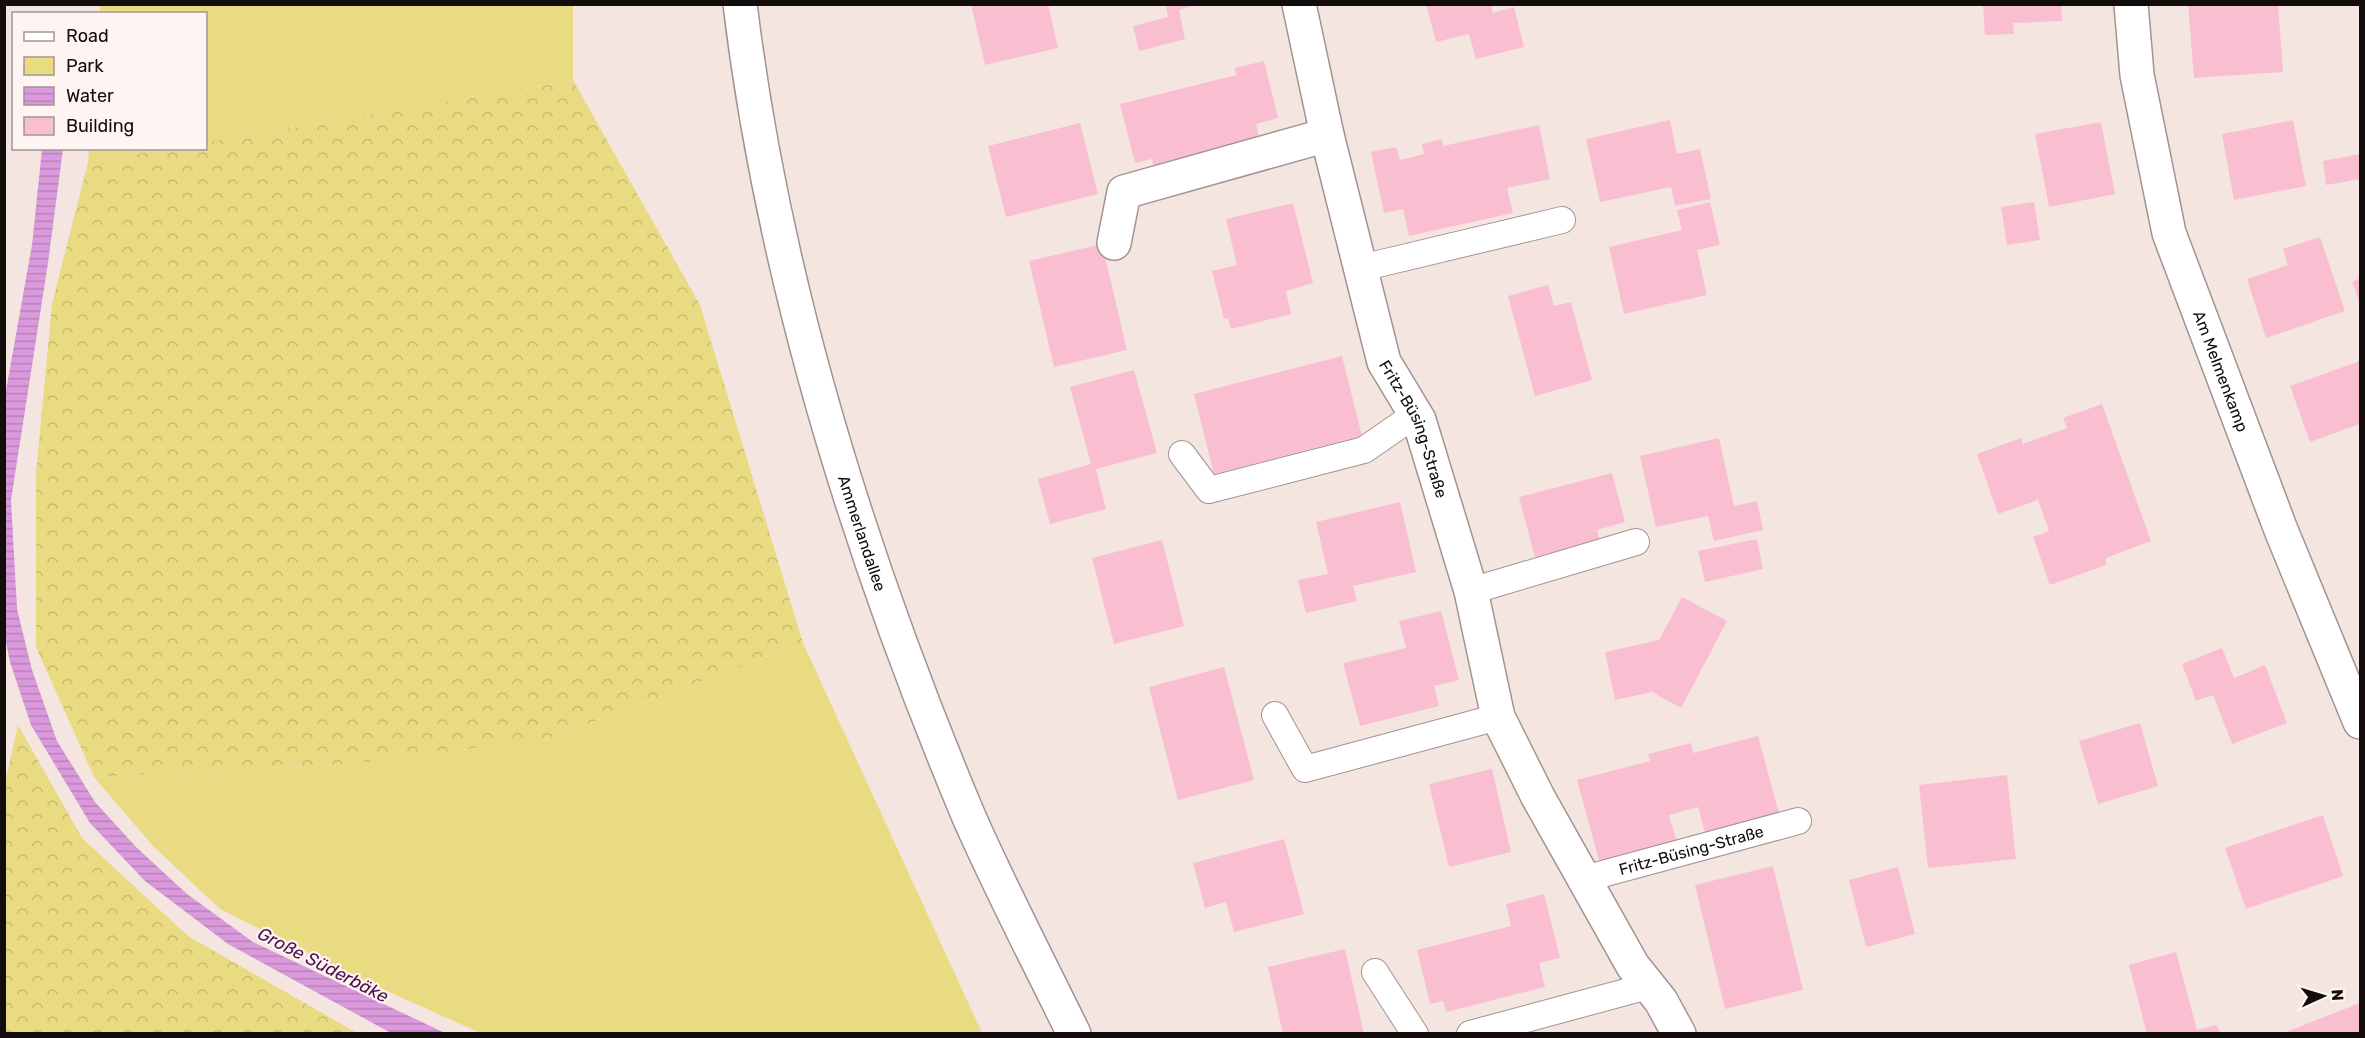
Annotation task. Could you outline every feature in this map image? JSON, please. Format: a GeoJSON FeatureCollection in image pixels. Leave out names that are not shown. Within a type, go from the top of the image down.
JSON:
{"type":"FeatureCollection","features":[{"type":"Feature","properties":{"kind":"street","name":"Ammerlandallee"},"geometry":{"type":"LineString","coordinates":[[740,4],[763,155],[786,264],[824,405],[866,545],[914,682],[971,820],[1074,1034]]}},
{"type":"Feature","properties":{"kind":"street","name":"Fritz-Büsing-Straße"},"geometry":{"type":"LineString","coordinates":[[1299,4],[1327,135],[1384,362],[1416,414],[1471,591],[1498,717],[1538,797],[1633,966],[1661,1001],[1679,1034]]}},
{"type":"Feature","properties":{"kind":"street","name":"Am Melmenkamp"},"geometry":{"type":"LineString","coordinates":[[2131,4],[2137,75],[2169,233],[2281,530],[2361,722]]}},
{"type":"Feature","properties":{"kind":"street"},"geometry":{"type":"LineString","coordinates":[[1114,243],[1124,192],[1327,135]]}},
{"type":"Feature","properties":{"kind":"lane"},"geometry":{"type":"LineString","coordinates":[[1361,268],[1562,220]]}},
{"type":"Feature","properties":{"kind":"lane"},"geometry":{"type":"LineString","coordinates":[[1182,454],[1209,490],[1364,450],[1416,414]]}},
{"type":"Feature","properties":{"kind":"lane"},"geometry":{"type":"LineString","coordinates":[[1471,591],[1636,542]]}},
{"type":"Feature","properties":{"kind":"lane"},"geometry":{"type":"LineString","coordinates":[[1275,715],[1305,769],[1498,717]]}},
{"type":"Feature","properties":{"kind":"lane","name":"Fritz-Büsing-Straße"},"geometry":{"type":"LineString","coordinates":[[1584,879],[1798,821]]}},
{"type":"Feature","properties":{"kind":"lane"},"geometry":{"type":"LineString","coordinates":[[1375,972],[1415,1034]]}},
{"type":"Feature","properties":{"kind":"lane"},"geometry":{"type":"LineString","coordinates":[[1470,1034],[1648,986]]}},
{"type":"Feature","properties":{"kind":"green space"},"geometry":{"type":"Polygon","coordinates":[[[100,4],[573,5],[573,80],[207,142],[207,12],[100,12],[100,4]]]}},
{"type":"Feature","properties":{"kind":"green space"},"geometry":{"type":"Polygon","coordinates":[[[573,80],[700,305],[803,643],[548,739],[360,763],[94,777],[36,647],[36,473],[52,304],[88,162],[161,150],[207,150],[207,142],[573,80]]]}},
{"type":"Feature","properties":{"kind":"green space"},"geometry":{"type":"Polygon","coordinates":[[[89,150],[161,150],[88,162],[89,150]]]}},
{"type":"Feature","properties":{"kind":"green space"},"geometry":{"type":"Polygon","coordinates":[[[803,643],[982,1033],[480,1033],[343,971],[220,909],[152,845],[94,777],[360,763],[548,739],[803,643]]]}},
{"type":"Feature","properties":{"kind":"green space"},"geometry":{"type":"Polygon","coordinates":[[[18,725],[82,838],[188,936],[357,1033],[5,1033],[4,787],[18,725]]]}},
{"type":"Feature","properties":{"kind":"water"},"geometry":{"type":"Polygon","coordinates":[[[42,150],[63,150],[48,263],[11,500],[17,609],[32,670],[57,741],[95,802],[136,847],[187,894],[253,942],[445,1033],[391,1033],[228,944],[145,881],[90,823],[31,725],[10,662],[5,637],[5,396],[32,245],[42,150]]]}},
{"type":"Feature","properties":{"kind":"building"},"geometry":{"type":"Polygon","coordinates":[[[971,4],[1048,4],[1058,48],[985,65],[971,4]]]}},
{"type":"Feature","properties":{"kind":"building"},"geometry":{"type":"Polygon","coordinates":[[[1166,4],[1199,4],[1179,10],[1185,39],[1139,51],[1133,26],[1168,17],[1166,4]]]}},
{"type":"Feature","properties":{"kind":"building"},"geometry":{"type":"Polygon","coordinates":[[[1426,4],[1491,4],[1493,13],[1514,7],[1524,47],[1476,59],[1469,34],[1436,42],[1426,4]]]}},
{"type":"Feature","properties":{"kind":"building"},"geometry":{"type":"Polygon","coordinates":[[[2061,4],[2062,21],[2013,23],[2014,34],[1985,35],[1983,6],[2061,4]]]}},
{"type":"Feature","properties":{"kind":"building"},"geometry":{"type":"Polygon","coordinates":[[[2188,4],[2278,4],[2283,72],[2194,78],[2188,4]]]}},
{"type":"Feature","properties":{"kind":"building"},"geometry":{"type":"Polygon","coordinates":[[[1264,61],[1278,118],[1256,124],[1260,141],[1154,168],[1152,159],[1135,163],[1120,104],[1236,75],[1235,68],[1264,61]]]}},
{"type":"Feature","properties":{"kind":"building"},"geometry":{"type":"Polygon","coordinates":[[[1670,120],[1677,154],[1700,149],[1711,199],[1675,206],[1671,187],[1600,202],[1586,139],[1670,120]]]}},
{"type":"Feature","properties":{"kind":"building"},"geometry":{"type":"Polygon","coordinates":[[[2293,120],[2306,186],[2234,200],[2222,134],[2293,120]]]}},
{"type":"Feature","properties":{"kind":"building"},"geometry":{"type":"Polygon","coordinates":[[[2101,122],[2115,194],[2049,207],[2035,134],[2101,122]]]}},
{"type":"Feature","properties":{"kind":"building"},"geometry":{"type":"Polygon","coordinates":[[[1080,123],[1098,194],[1006,217],[988,146],[1080,123]]]}},
{"type":"Feature","properties":{"kind":"building"},"geometry":{"type":"Polygon","coordinates":[[[1539,125],[1550,179],[1507,188],[1513,213],[1409,236],[1403,209],[1384,213],[1371,152],[1396,147],[1400,160],[1424,154],[1422,144],[1442,139],[1443,146],[1539,125]]]}},
{"type":"Feature","properties":{"kind":"building"},"geometry":{"type":"Polygon","coordinates":[[[2360,154],[2360,179],[2326,185],[2323,161],[2360,154]]]}},
{"type":"Feature","properties":{"kind":"building"},"geometry":{"type":"Polygon","coordinates":[[[1710,202],[1720,245],[1697,250],[1707,295],[1624,314],[1609,247],[1682,230],[1677,210],[1710,202]]]}},
{"type":"Feature","properties":{"kind":"building"},"geometry":{"type":"Polygon","coordinates":[[[2034,202],[2040,240],[2007,245],[2001,207],[2034,202]]]}},
{"type":"Feature","properties":{"kind":"building"},"geometry":{"type":"Polygon","coordinates":[[[1293,203],[1313,283],[1286,291],[1291,314],[1231,329],[1228,318],[1224,319],[1212,271],[1237,265],[1226,219],[1293,203]]]}},
{"type":"Feature","properties":{"kind":"building"},"geometry":{"type":"Polygon","coordinates":[[[2320,237],[2345,311],[2266,338],[2247,279],[2288,265],[2283,249],[2320,237]]]}},
{"type":"Feature","properties":{"kind":"building"},"geometry":{"type":"Polygon","coordinates":[[[1102,244],[1127,350],[1054,367],[1029,261],[1102,244]]]}},
{"type":"Feature","properties":{"kind":"building"},"geometry":{"type":"Polygon","coordinates":[[[2360,278],[2360,303],[2352,282],[2360,278]]]}},
{"type":"Feature","properties":{"kind":"building"},"geometry":{"type":"Polygon","coordinates":[[[1548,285],[1554,306],[1571,302],[1592,380],[1535,396],[1508,296],[1548,285]]]}},
{"type":"Feature","properties":{"kind":"building"},"geometry":{"type":"Polygon","coordinates":[[[1342,356],[1362,436],[1214,474],[1194,394],[1342,356]]]}},
{"type":"Feature","properties":{"kind":"building"},"geometry":{"type":"Polygon","coordinates":[[[2360,361],[2360,424],[2310,442],[2290,386],[2360,361]]]}},
{"type":"Feature","properties":{"kind":"building"},"geometry":{"type":"Polygon","coordinates":[[[1134,370],[1157,453],[1096,469],[1106,509],[1050,524],[1038,479],[1091,464],[1070,387],[1134,370]]]}},
{"type":"Feature","properties":{"kind":"building"},"geometry":{"type":"Polygon","coordinates":[[[2102,404],[2151,541],[2106,558],[2106,565],[2050,585],[2033,537],[2049,531],[2038,500],[1998,514],[1977,454],[2021,438],[2023,444],[2067,428],[2063,418],[2102,404]]]}},
{"type":"Feature","properties":{"kind":"building"},"geometry":{"type":"Polygon","coordinates":[[[1719,438],[1734,506],[1757,501],[1763,530],[1714,541],[1708,516],[1656,527],[1640,456],[1719,438]]]}},
{"type":"Feature","properties":{"kind":"building"},"geometry":{"type":"Polygon","coordinates":[[[1612,473],[1625,522],[1597,530],[1600,541],[1535,558],[1519,497],[1612,473]]]}},
{"type":"Feature","properties":{"kind":"building"},"geometry":{"type":"Polygon","coordinates":[[[1400,502],[1416,572],[1353,586],[1357,601],[1306,613],[1298,580],[1328,574],[1316,522],[1400,502]]]}},
{"type":"Feature","properties":{"kind":"building"},"geometry":{"type":"Polygon","coordinates":[[[1757,539],[1763,569],[1705,582],[1698,551],[1757,539]]]}},
{"type":"Feature","properties":{"kind":"building"},"geometry":{"type":"Polygon","coordinates":[[[1162,540],[1184,626],[1114,644],[1092,558],[1162,540]]]}},
{"type":"Feature","properties":{"kind":"building"},"geometry":{"type":"Polygon","coordinates":[[[1682,597],[1727,621],[1681,708],[1652,692],[1615,700],[1605,652],[1659,640],[1682,597]]]}},
{"type":"Feature","properties":{"kind":"building"},"geometry":{"type":"Polygon","coordinates":[[[1441,611],[1459,680],[1434,686],[1439,706],[1360,726],[1343,663],[1406,648],[1399,621],[1441,611]]]}},
{"type":"Feature","properties":{"kind":"building"},"geometry":{"type":"Polygon","coordinates":[[[2222,648],[2234,678],[2265,665],[2287,723],[2232,744],[2213,695],[2196,701],[2182,664],[2222,648]]]}},
{"type":"Feature","properties":{"kind":"building"},"geometry":{"type":"Polygon","coordinates":[[[1224,667],[1254,780],[1178,800],[1149,687],[1224,667]]]}},
{"type":"Feature","properties":{"kind":"building"},"geometry":{"type":"Polygon","coordinates":[[[2140,723],[2158,786],[2098,804],[2079,741],[2140,723]]]}},
{"type":"Feature","properties":{"kind":"building"},"geometry":{"type":"Polygon","coordinates":[[[1758,736],[1779,813],[1705,833],[1698,807],[1669,815],[1677,843],[1600,864],[1577,780],[1650,761],[1648,754],[1691,743],[1693,753],[1758,736]]]}},
{"type":"Feature","properties":{"kind":"building"},"geometry":{"type":"Polygon","coordinates":[[[1492,769],[1511,852],[1449,867],[1429,784],[1492,769]]]}},
{"type":"Feature","properties":{"kind":"building"},"geometry":{"type":"Polygon","coordinates":[[[2007,775],[2016,859],[1928,868],[1919,785],[2007,775]]]}},
{"type":"Feature","properties":{"kind":"building"},"geometry":{"type":"Polygon","coordinates":[[[2323,815],[2343,876],[2246,909],[2225,848],[2323,815]]]}},
{"type":"Feature","properties":{"kind":"building"},"geometry":{"type":"Polygon","coordinates":[[[1284,839],[1304,914],[1234,932],[1226,902],[1205,908],[1193,863],[1284,839]]]}},
{"type":"Feature","properties":{"kind":"building"},"geometry":{"type":"Polygon","coordinates":[[[1773,866],[1803,990],[1725,1009],[1695,885],[1773,866]]]}},
{"type":"Feature","properties":{"kind":"building"},"geometry":{"type":"Polygon","coordinates":[[[1898,867],[1915,934],[1866,947],[1849,880],[1898,867]]]}},
{"type":"Feature","properties":{"kind":"building"},"geometry":{"type":"Polygon","coordinates":[[[1544,894],[1560,958],[1539,963],[1545,987],[1446,1012],[1443,1001],[1430,1004],[1417,950],[1511,926],[1506,904],[1544,894]]]}},
{"type":"Feature","properties":{"kind":"building"},"geometry":{"type":"Polygon","coordinates":[[[1345,949],[1364,1034],[1283,1034],[1268,967],[1345,949]]]}},
{"type":"Feature","properties":{"kind":"building"},"geometry":{"type":"Polygon","coordinates":[[[2176,952],[2197,1030],[2217,1025],[2220,1034],[2147,1034],[2129,965],[2176,952]]]}},
{"type":"Feature","properties":{"kind":"building"},"geometry":{"type":"Polygon","coordinates":[[[2360,1003],[2360,1034],[2287,1034],[2286,1032],[2360,1003]]]}},
{"type":"Feature","properties":{"kind":"water label","name":"Große Süderbäke"},"geometry":{"type":"Point","coordinates":[323,965]}}]}
